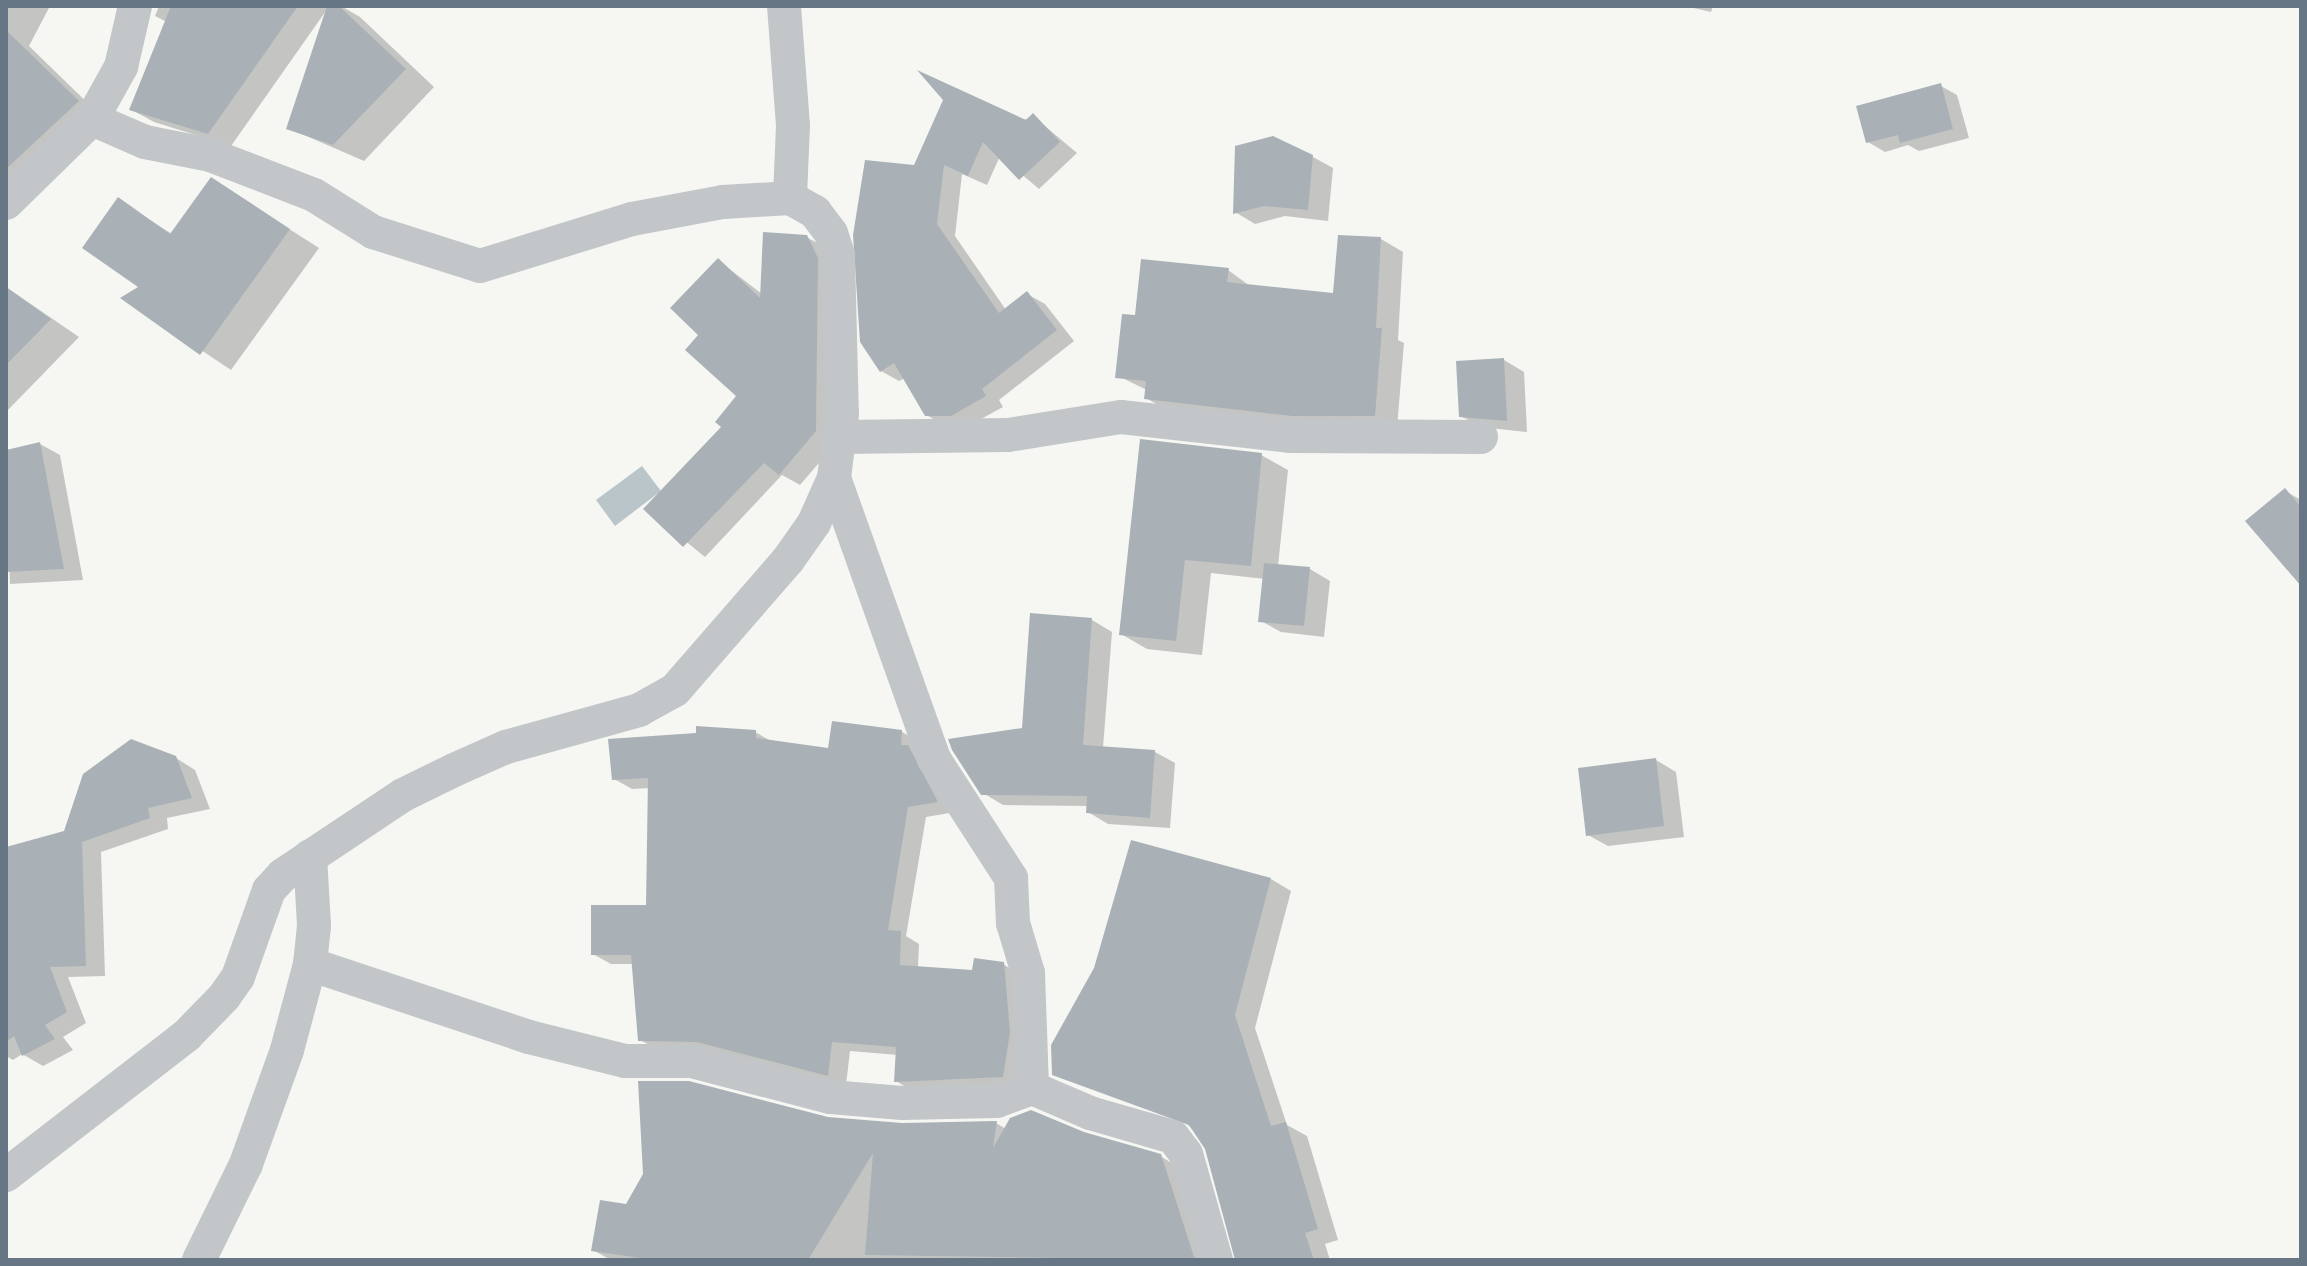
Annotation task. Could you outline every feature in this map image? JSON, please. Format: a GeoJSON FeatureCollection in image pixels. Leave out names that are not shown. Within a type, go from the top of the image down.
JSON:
{"type":"FeatureCollection","features":[{"type":"Feature","properties":{"kind":"street"},"geometry":{"type":"LineString","coordinates":[[6,203],[92,119],[121,67],[135,6]]}},
{"type":"Feature","properties":{"kind":"street"},"geometry":{"type":"LineString","coordinates":[[784,6],[793,125],[790,198]]}},
{"type":"Feature","properties":{"kind":"street"},"geometry":{"type":"LineString","coordinates":[[6,1175],[187,1035],[224,997],[238,977],[269,890],[310,856],[403,795],[454,770],[506,747],[639,710],[675,690],[788,560],[814,523],[834,478],[840,437],[838,255],[824,222],[790,198],[723,202],[632,219],[480,266],[373,232],[314,195],[210,155],[145,142],[92,119]]}},
{"type":"Feature","properties":{"kind":"street"},"geometry":{"type":"LineString","coordinates":[[840,437],[1008,435],[1121,417],[1291,436],[1481,437]]}},
{"type":"Feature","properties":{"kind":"street"},"geometry":{"type":"LineString","coordinates":[[834,478],[889,619],[901,675],[934,759],[1011,878],[1013,923],[1028,973],[1032,1088]]}},
{"type":"Feature","properties":{"kind":"street"},"geometry":{"type":"LineString","coordinates":[[199,1260],[269,1106],[310,964],[314,925],[310,856]]}},
{"type":"Feature","properties":{"kind":"street"},"geometry":{"type":"LineString","coordinates":[[310,964],[529,1037],[625,1061],[692,1061],[830,1097],[887,1103],[997,1101],[1032,1088],[1090,1113],[1173,1137],[1186,1154],[1216,1260]]}},
{"type":"Feature","properties":{"kind":"shaded area"},"geometry":{"type":"Polygon","coordinates":[[[642,466],[661,491],[615,526],[596,500],[642,466]]]}},
{"type":"Feature","properties":{"kind":"building"},"geometry":{"type":"Polygon","coordinates":[[[171,6],[298,6],[208,134],[129,110],[171,6]]]}},
{"type":"Feature","properties":{"kind":"building"},"geometry":{"type":"Polygon","coordinates":[[[327,6],[339,6],[406,69],[333,145],[286,129],[327,6]]]}},
{"type":"Feature","properties":{"kind":"building"},"geometry":{"type":"Polygon","coordinates":[[[6,30],[79,101],[6,169],[6,30]]]}},
{"type":"Feature","properties":{"kind":"building"},"geometry":{"type":"Polygon","coordinates":[[[917,70],[1026,120],[1033,113],[1060,142],[1019,180],[983,142],[968,176],[944,165],[937,224],[999,313],[1027,291],[1057,330],[982,389],[986,396],[951,416],[925,416],[894,363],[880,372],[860,342],[853,235],[865,160],[914,165],[943,100],[917,70]]]}},
{"type":"Feature","properties":{"kind":"building"},"geometry":{"type":"Polygon","coordinates":[[[1941,83],[1953,129],[1900,143],[1898,135],[1866,143],[1856,106],[1941,83]]]}},
{"type":"Feature","properties":{"kind":"building"},"geometry":{"type":"Polygon","coordinates":[[[1273,136],[1313,155],[1308,210],[1264,206],[1233,214],[1235,146],[1273,136]]]}},
{"type":"Feature","properties":{"kind":"building"},"geometry":{"type":"Polygon","coordinates":[[[211,177],[290,229],[200,355],[120,298],[138,287],[82,248],[118,197],[170,234],[211,177]]]}},
{"type":"Feature","properties":{"kind":"building"},"geometry":{"type":"Polygon","coordinates":[[[763,232],[807,235],[818,258],[816,431],[779,475],[764,463],[683,547],[643,509],[721,427],[715,422],[736,396],[685,350],[698,335],[670,308],[718,258],[760,298],[763,232]]]}},
{"type":"Feature","properties":{"kind":"building"},"geometry":{"type":"Polygon","coordinates":[[[1338,235],[1381,237],[1376,328],[1382,328],[1375,416],[1292,416],[1144,399],[1146,381],[1115,378],[1122,314],[1135,315],[1141,259],[1229,268],[1227,282],[1333,293],[1338,235]]]}},
{"type":"Feature","properties":{"kind":"building"},"geometry":{"type":"Polygon","coordinates":[[[6,287],[51,319],[6,365],[6,287]]]}},
{"type":"Feature","properties":{"kind":"building"},"geometry":{"type":"Polygon","coordinates":[[[1504,358],[1507,421],[1459,417],[1456,361],[1504,358]]]}},
{"type":"Feature","properties":{"kind":"building"},"geometry":{"type":"Polygon","coordinates":[[[1140,439],[1262,453],[1251,566],[1185,560],[1176,641],[1119,635],[1140,439]]]}},
{"type":"Feature","properties":{"kind":"building"},"geometry":{"type":"Polygon","coordinates":[[[40,442],[64,569],[6,572],[6,450],[40,442]]]}},
{"type":"Feature","properties":{"kind":"building"},"geometry":{"type":"Polygon","coordinates":[[[2285,488],[2301,507],[2301,586],[2245,521],[2285,488]]]}},
{"type":"Feature","properties":{"kind":"building"},"geometry":{"type":"Polygon","coordinates":[[[1264,563],[1310,567],[1304,626],[1258,622],[1264,563]]]}},
{"type":"Feature","properties":{"kind":"building"},"geometry":{"type":"Polygon","coordinates":[[[1030,613],[1092,618],[1083,745],[1155,750],[1150,818],[1086,813],[1087,796],[981,795],[952,750],[948,739],[1022,728],[1030,613]]]}},
{"type":"Feature","properties":{"kind":"building"},"geometry":{"type":"Polygon","coordinates":[[[832,721],[902,730],[901,745],[908,745],[938,802],[908,807],[888,930],[901,931],[900,965],[972,970],[974,958],[1004,962],[1010,1032],[1003,1077],[894,1082],[896,1047],[832,1042],[828,1076],[697,1042],[638,1041],[631,955],[591,955],[591,905],[646,905],[648,778],[612,780],[608,739],[696,733],[696,726],[756,730],[756,738],[828,748],[832,721]]]}},
{"type":"Feature","properties":{"kind":"building"},"geometry":{"type":"Polygon","coordinates":[[[131,739],[176,756],[192,798],[148,808],[150,818],[82,842],[86,966],[50,967],[67,1012],[45,1025],[55,1039],[22,1056],[14,1036],[6,1042],[6,847],[64,831],[83,774],[131,739]]]}},
{"type":"Feature","properties":{"kind":"building"},"geometry":{"type":"Polygon","coordinates":[[[1656,758],[1664,826],[1586,836],[1578,768],[1656,758]]]}},
{"type":"Feature","properties":{"kind":"building"},"geometry":{"type":"Polygon","coordinates":[[[1131,840],[1271,878],[1235,1015],[1271,1126],[1286,1122],[1318,1229],[1305,1233],[1314,1260],[1235,1260],[1205,1149],[1189,1125],[1052,1075],[1051,1045],[1094,968],[1131,840]]]}},
{"type":"Feature","properties":{"kind":"building"},"geometry":{"type":"Polygon","coordinates":[[[638,1081],[689,1081],[828,1117],[902,1123],[997,1121],[993,1148],[1010,1118],[1031,1110],[1084,1132],[1161,1154],[1195,1260],[865,1255],[873,1153],[808,1260],[655,1260],[591,1251],[600,1200],[626,1204],[643,1174],[638,1081]]]}}]}
